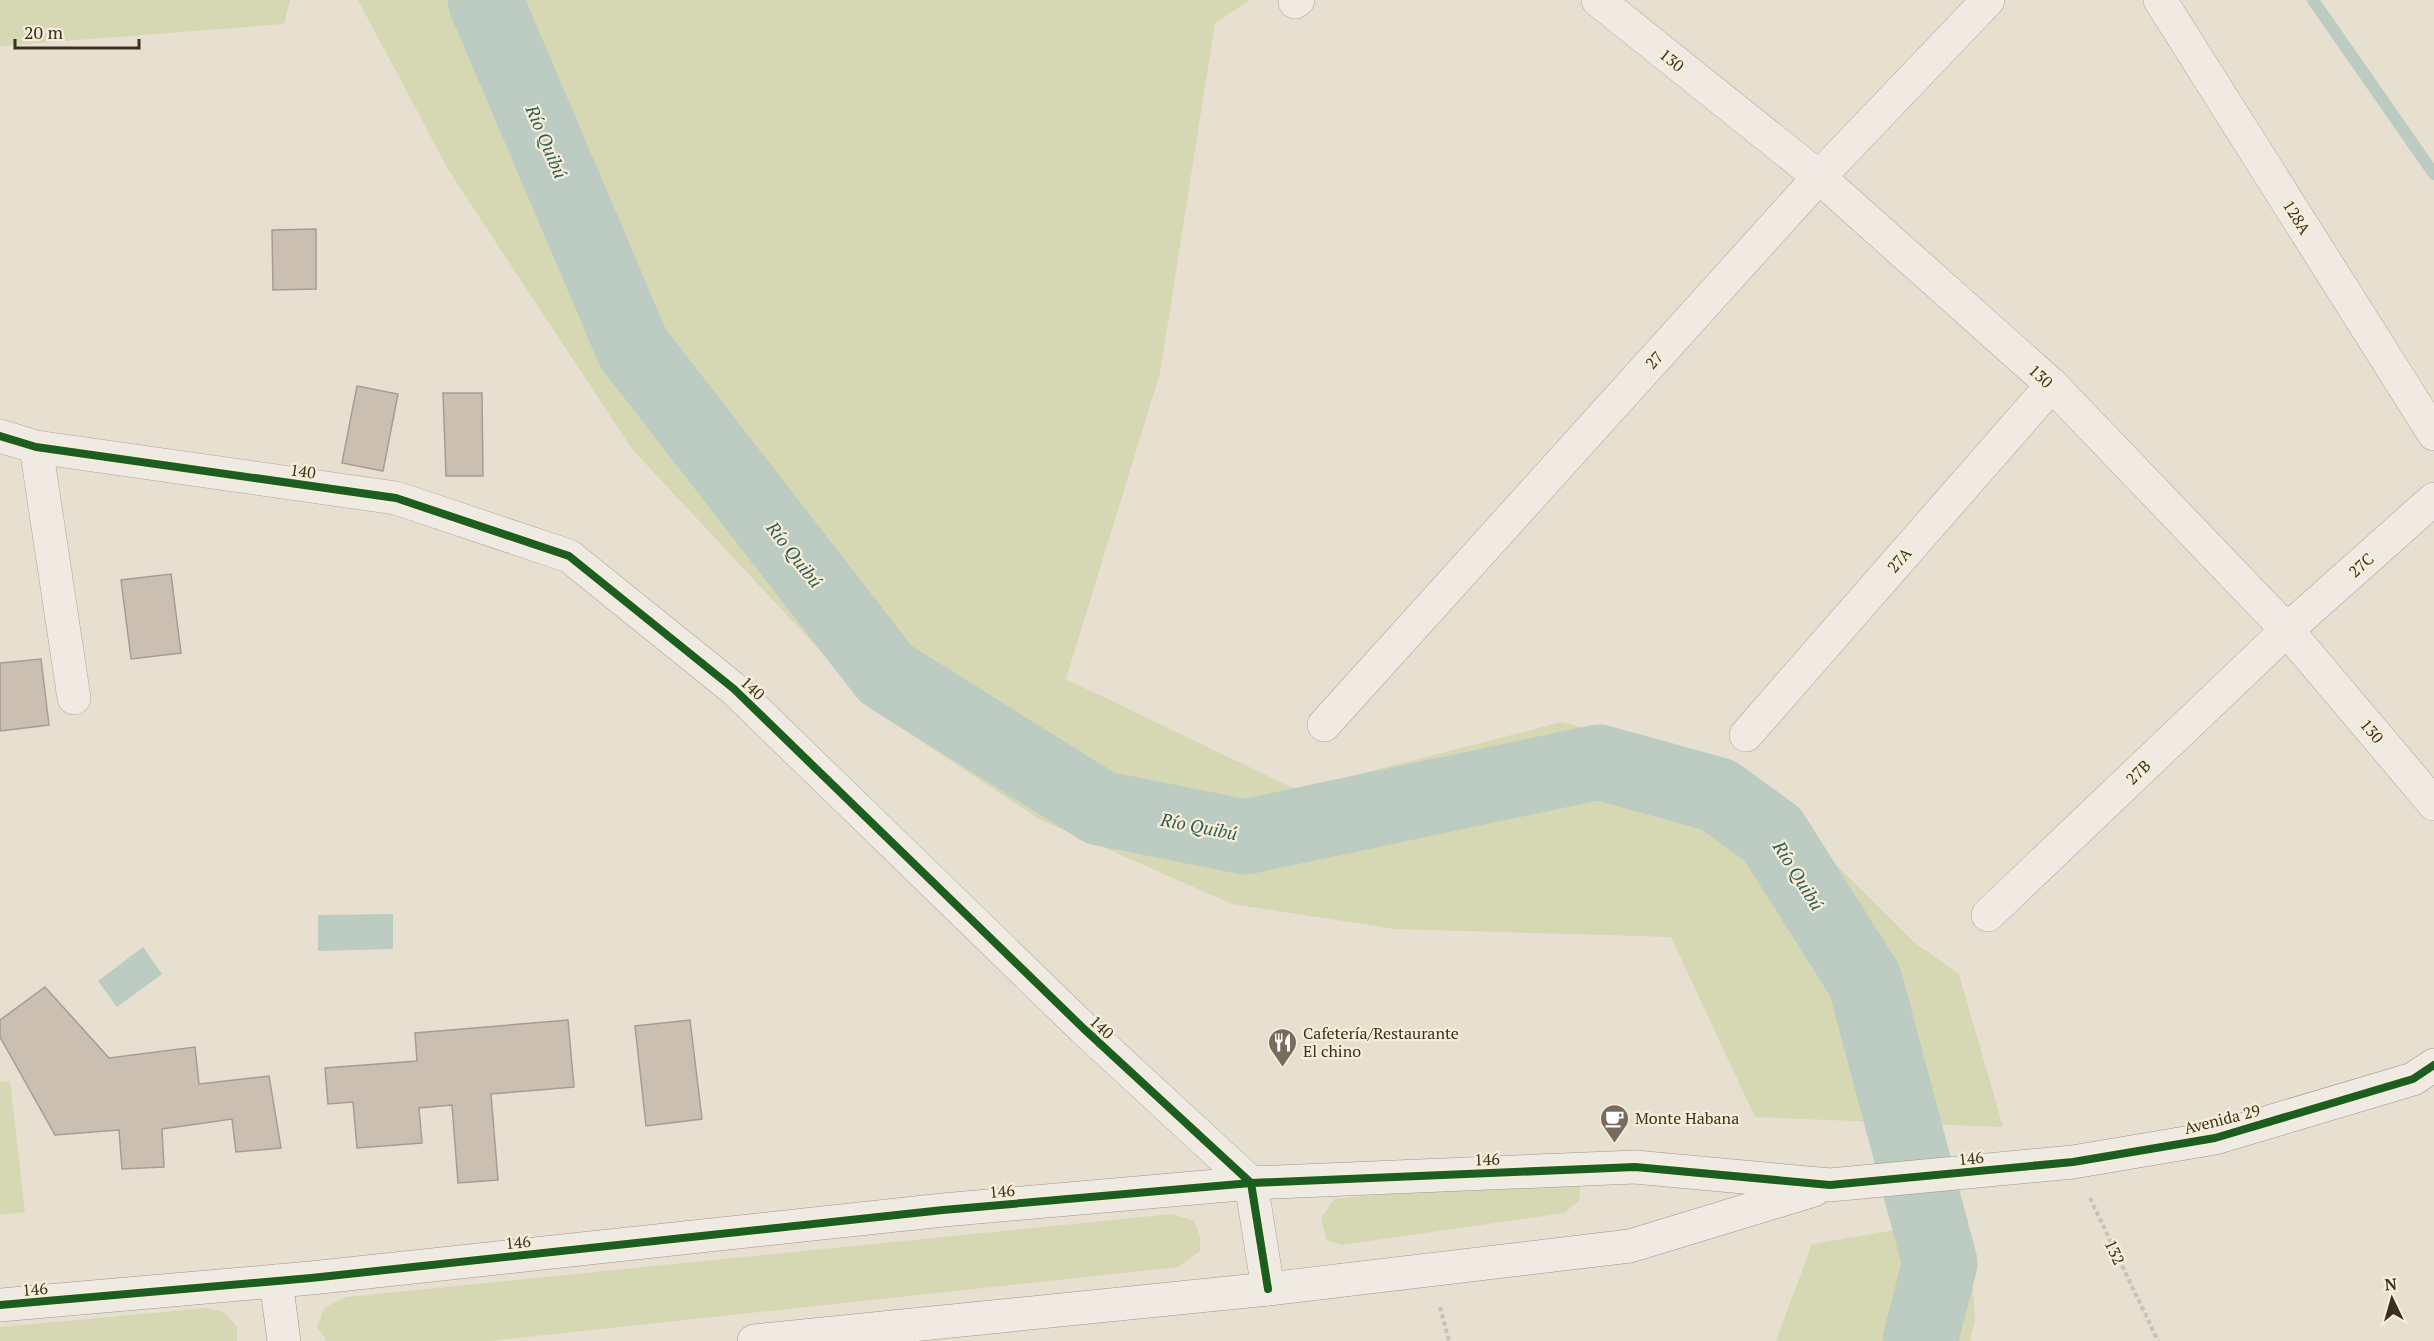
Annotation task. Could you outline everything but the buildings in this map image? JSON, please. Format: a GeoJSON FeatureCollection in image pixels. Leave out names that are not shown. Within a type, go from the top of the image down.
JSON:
{"type":"FeatureCollection","features":[{"type":"Feature","properties":{"kind":"street","name":"130"},"geometry":{"type":"LineString","coordinates":[[1598,0],[1819,177],[2052,385],[2287,630],[2434,804]]}},
{"type":"Feature","properties":{"kind":"street","name":"27"},"geometry":{"type":"LineString","coordinates":[[1324,725],[1819,177],[1988,0]]}},
{"type":"Feature","properties":{"kind":"street","name":"128A"},"geometry":{"type":"LineString","coordinates":[[2160,0],[2434,434]]}},
{"type":"Feature","properties":{"kind":"street","name":"27A"},"geometry":{"type":"LineString","coordinates":[[1746,735],[2052,385]]}},
{"type":"Feature","properties":{"kind":"street","name":"140"},"geometry":{"type":"LineString","coordinates":[[0,436],[36,447],[396,498],[569,556],[734,689],[1083,1028],[1251,1183]]}},
{"type":"Feature","properties":{"kind":"street"},"geometry":{"type":"LineString","coordinates":[[36,447],[74,698]]}},
{"type":"Feature","properties":{"kind":"street","name":"27C"},"geometry":{"type":"LineString","coordinates":[[2287,630],[2434,499]]}},
{"type":"Feature","properties":{"kind":"street","name":"27B"},"geometry":{"type":"LineString","coordinates":[[1988,915],[2287,630]]}},
{"type":"Feature","properties":{"kind":"street","name":"Avenida 29"},"geometry":{"type":"LineString","coordinates":[[2008,1168],[2073,1162],[2215,1138],[2413,1078],[2434,1065]]}},
{"type":"Feature","properties":{"kind":"street","name":"146"},"geometry":{"type":"LineString","coordinates":[[0,1305],[276,1281],[943,1210],[1251,1183],[1635,1167],[1830,1185],[2008,1168]]}},
{"type":"Feature","properties":{"kind":"street"},"geometry":{"type":"LineString","coordinates":[[1251,1183],[1268,1289]]}},
{"type":"Feature","properties":{"kind":"street","name":"146"},"geometry":{"type":"LineString","coordinates":[[754,1341],[1268,1289],[1630,1246],[1830,1185]]}},
{"type":"Feature","properties":{"kind":"street"},"geometry":{"type":"LineString","coordinates":[[276,1281],[284,1341]]}},
{"type":"Feature","properties":{"kind":"green space"},"geometry":{"type":"Polygon","coordinates":[[[0,0],[290,0],[284,24],[0,46],[0,0]]]}},
{"type":"Feature","properties":{"kind":"green space"},"geometry":{"type":"Polygon","coordinates":[[[358,0],[1250,0],[1215,23],[1160,373],[1066,679],[1297,790],[1562,722],[1744,773],[1915,943],[1959,974],[2003,1127],[1755,1117],[1671,937],[1395,929],[1232,904],[1039,819],[878,713],[632,449],[449,171],[358,0]]]}},
{"type":"Feature","properties":{"kind":"green space"},"geometry":{"type":"Polygon","coordinates":[[[10,1081],[25,1212],[0,1215],[0,1082],[10,1081]]]}},
{"type":"Feature","properties":{"kind":"green space"},"geometry":{"type":"Polygon","coordinates":[[[1567,1177],[1580,1185],[1579,1201],[1564,1213],[1342,1245],[1326,1240],[1321,1218],[1334,1199],[1567,1177]]]}},
{"type":"Feature","properties":{"kind":"green space"},"geometry":{"type":"Polygon","coordinates":[[[1172,1214],[1194,1221],[1200,1236],[1200,1251],[1178,1267],[490,1341],[327,1341],[317,1327],[325,1307],[346,1297],[1172,1214]]]}},
{"type":"Feature","properties":{"kind":"green space"},"geometry":{"type":"Polygon","coordinates":[[[1968,1218],[1975,1320],[1970,1341],[1776,1341],[1812,1244],[1968,1218]]]}},
{"type":"Feature","properties":{"kind":"green space"},"geometry":{"type":"Polygon","coordinates":[[[207,1308],[224,1312],[237,1327],[237,1341],[0,1341],[0,1327],[207,1308]]]}},
{"type":"Feature","properties":{"kind":"shaded area"},"geometry":{"type":"Polygon","coordinates":[[[393,914],[393,949],[318,951],[318,915],[393,914]]]}},
{"type":"Feature","properties":{"kind":"shaded area"},"geometry":{"type":"Polygon","coordinates":[[[143,947],[162,974],[117,1007],[98,981],[143,947]]]}},
{"type":"Feature","properties":{"kind":"waterway","name":"Río Quibú"},"geometry":{"type":"LineString","coordinates":[[485,0],[633,348],[886,674],[1100,808],[1245,837],[1599,762],[1718,795],[1772,834],[1865,981],[1940,1263],[1920,1341]]}},
{"type":"Feature","properties":{"kind":"waterway"},"geometry":{"type":"LineString","coordinates":[[2313,0],[2434,174]]}},
{"type":"Feature","properties":{"kind":"cycle path"},"geometry":{"type":"LineString","coordinates":[[0,436],[36,447],[396,498],[569,556],[734,689],[1083,1028],[1251,1183],[1268,1289]]}},
{"type":"Feature","properties":{"kind":"cycle path"},"geometry":{"type":"LineString","coordinates":[[0,1305],[311,1278],[943,1210],[1251,1183],[1635,1167],[1830,1185],[2073,1162],[2215,1138],[2413,1079],[2434,1065]]}},
{"type":"Feature","properties":{"kind":"place","name":"Cafetería/Restaurante El chino"},"geometry":{"type":"Point","coordinates":[1282,1068]}},
{"type":"Feature","properties":{"kind":"place","name":"Monte Habana"},"geometry":{"type":"Point","coordinates":[1614,1144]}}]}
